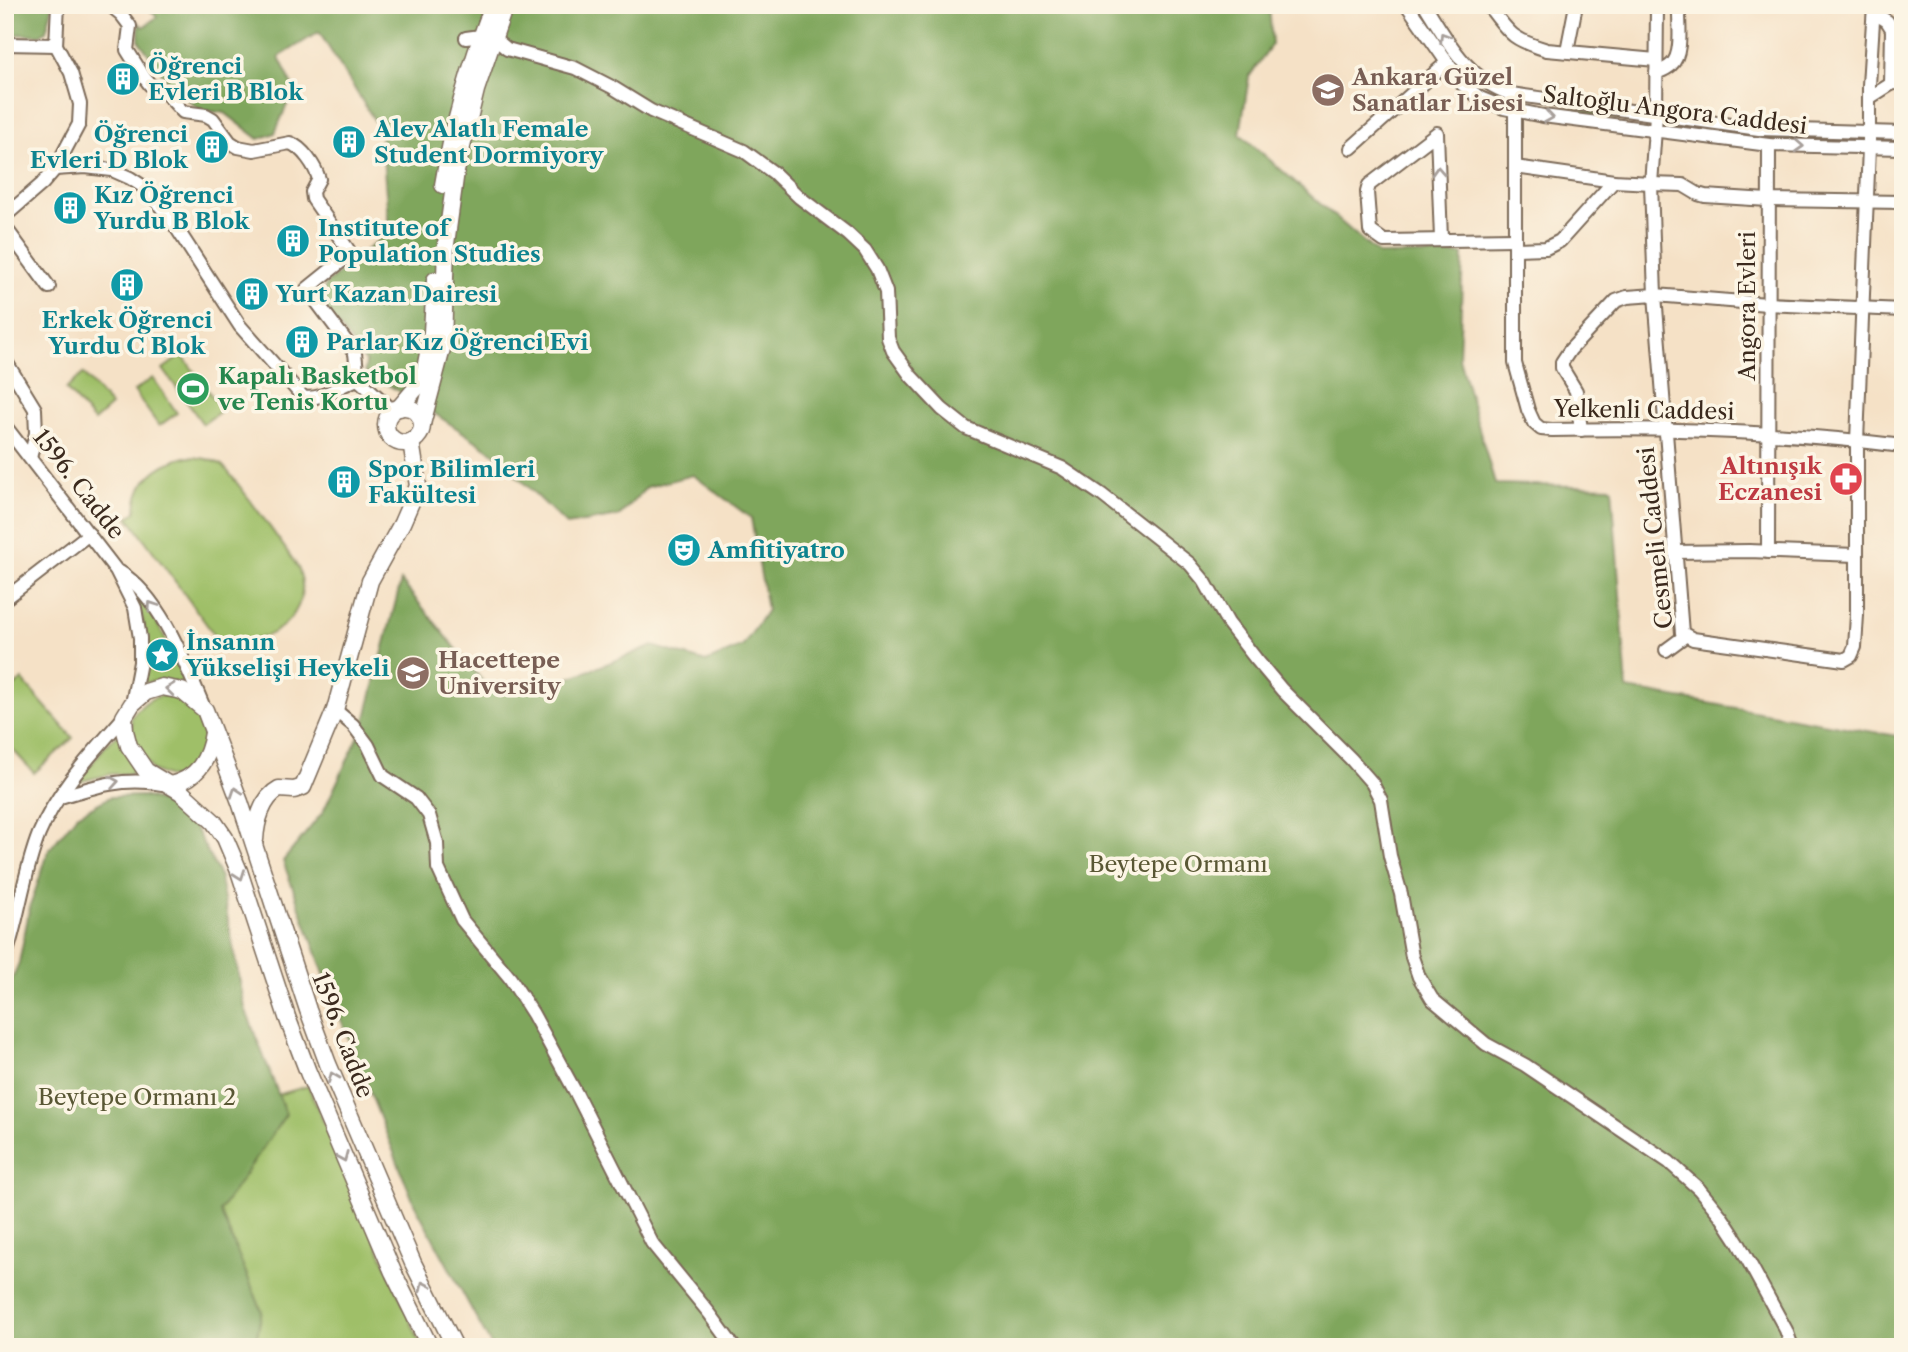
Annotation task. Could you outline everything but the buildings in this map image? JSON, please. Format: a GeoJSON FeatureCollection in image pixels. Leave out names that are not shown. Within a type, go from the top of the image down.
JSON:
{"type":"FeatureCollection","features":[{"type":"Feature","properties":{"kind":"main road"},"geometry":{"type":"LineString","coordinates":[[493,5],[485,43],[476,90],[456,171],[446,243],[443,345],[420,433],[411,441],[400,443],[387,432],[387,420],[423,380],[427,366],[432,332],[437,228],[446,168],[485,43],[505,5]]}},
{"type":"Feature","properties":{"kind":"main road"},"geometry":{"type":"LineString","coordinates":[[396,409],[404,407],[415,411],[422,424]]}},
{"type":"Feature","properties":{"kind":"main road"},"geometry":{"type":"LineString","coordinates":[[254,846],[256,826],[269,797],[275,790],[303,787],[334,710],[370,581],[402,523],[418,486],[411,441]]}},
{"type":"Feature","properties":{"kind":"main road"},"geometry":{"type":"LineString","coordinates":[[128,711],[146,692],[169,688],[187,694],[205,710]]}},
{"type":"Feature","properties":{"kind":"main road","name":"1596. Cadde"},"geometry":{"type":"LineString","coordinates":[[205,710],[254,846],[307,1010],[413,1263],[455,1347]]}},
{"type":"Feature","properties":{"kind":"main road","name":"1596. Cadde"},"geometry":{"type":"LineString","coordinates":[[128,711],[126,738],[136,757],[155,779],[170,785],[214,822],[225,838],[239,870],[287,1017],[313,1084],[393,1272],[430,1347]]}},
{"type":"Feature","properties":{"kind":"main road"},"geometry":{"type":"LineString","coordinates":[[170,785],[188,779],[200,768],[208,755],[213,730]]}},
{"type":"Feature","properties":{"kind":"street"},"geometry":{"type":"LineString","coordinates":[[5,216],[55,169],[79,124],[80,104],[71,73],[55,44],[58,5]]}},
{"type":"Feature","properties":{"kind":"street"},"geometry":{"type":"LineString","coordinates":[[110,5],[130,26],[128,50],[144,77],[150,85],[163,90],[183,112],[206,115],[213,119],[230,142],[238,147],[254,150],[290,143],[301,149],[318,173],[319,178],[312,192],[313,199],[349,251],[348,256],[307,289],[355,353],[358,379],[396,409]]}},
{"type":"Feature","properties":{"kind":"street","name":"Saltoğlu Angora Caddesi"},"geometry":{"type":"LineString","coordinates":[[1407,5],[1462,84],[1492,104],[1515,111],[1769,145],[1903,148]]}},
{"type":"Feature","properties":{"kind":"street","name":"Saltoğlu Angora Caddesi"},"geometry":{"type":"LineString","coordinates":[[1425,5],[1453,51],[1468,69],[1488,84],[1519,96],[1769,130],[1903,133]]}},
{"type":"Feature","properties":{"kind":"street"},"geometry":{"type":"LineString","coordinates":[[1488,5],[1514,38],[1547,50],[1656,67],[1670,66],[1675,60],[1678,51],[1679,5]]}},
{"type":"Feature","properties":{"kind":"street"},"geometry":{"type":"LineString","coordinates":[[1567,51],[1576,5]]}},
{"type":"Feature","properties":{"kind":"street","name":"Cesmeli Caddesi"},"geometry":{"type":"LineString","coordinates":[[1657,5],[1656,115],[1651,184],[1655,295],[1682,633],[1693,639],[1844,660],[1851,656],[1855,647],[1857,440],[1874,9]]}},
{"type":"Feature","properties":{"kind":"street"},"geometry":{"type":"LineString","coordinates":[[1869,98],[1897,83],[1898,48],[1892,29],[1874,9]]}},
{"type":"Feature","properties":{"kind":"street"},"geometry":{"type":"LineString","coordinates":[[485,43],[575,68],[651,111],[744,151],[775,173],[799,197],[865,250],[877,269],[886,292],[888,338],[893,351],[911,376],[942,409],[966,428],[1062,468],[1190,564],[1205,582],[1228,623],[1276,682],[1372,783],[1385,814],[1390,856],[1401,894],[1412,957],[1419,977],[1432,999],[1486,1044],[1525,1065],[1670,1162],[1699,1189],[1738,1241],[1786,1330],[1792,1347]]}},
{"type":"Feature","properties":{"kind":"street"},"geometry":{"type":"LineString","coordinates":[[5,44],[55,44]]}},
{"type":"Feature","properties":{"kind":"street"},"geometry":{"type":"LineString","coordinates":[[1352,148],[1446,64]]}},
{"type":"Feature","properties":{"kind":"street"},"geometry":{"type":"LineString","coordinates":[[1514,244],[1515,111],[1519,96]]}},
{"type":"Feature","properties":{"kind":"street"},"geometry":{"type":"LineString","coordinates":[[1441,239],[1437,133],[1369,185],[1367,192],[1370,231],[1378,238],[1384,241],[1441,239],[1546,248],[1560,241],[1614,181]]}},
{"type":"Feature","properties":{"kind":"street","name":"Angora Evleri"},"geometry":{"type":"LineString","coordinates":[[1768,552],[1769,145]]}},
{"type":"Feature","properties":{"kind":"street"},"geometry":{"type":"LineString","coordinates":[[55,169],[85,167],[112,170],[147,189],[172,220],[240,326],[303,397],[318,397],[358,379]]}},
{"type":"Feature","properties":{"kind":"street"},"geometry":{"type":"LineString","coordinates":[[1515,167],[1614,181],[1683,185],[1705,196],[1903,202]]}},
{"type":"Feature","properties":{"kind":"street"},"geometry":{"type":"LineString","coordinates":[[5,227],[49,287]]}},
{"type":"Feature","properties":{"kind":"street","name":"Yelkenli Caddesi"},"geometry":{"type":"LineString","coordinates":[[1514,244],[1515,363],[1528,410],[1534,423],[1541,429],[1768,434],[1903,446]]}},
{"type":"Feature","properties":{"kind":"street"},"geometry":{"type":"LineString","coordinates":[[1581,430],[1576,391],[1562,368],[1562,362],[1616,301],[1627,296],[1655,295],[1767,304],[1903,310]]}},
{"type":"Feature","properties":{"kind":"street"},"geometry":{"type":"LineString","coordinates":[[5,360],[36,409],[36,433],[30,458]]}},
{"type":"Feature","properties":{"kind":"street","name":"1596. Cadde"},"geometry":{"type":"LineString","coordinates":[[5,426],[116,570],[135,608],[140,638],[140,662],[128,711]]}},
{"type":"Feature","properties":{"kind":"street"},"geometry":{"type":"LineString","coordinates":[[5,599],[89,534]]}},
{"type":"Feature","properties":{"kind":"street"},"geometry":{"type":"LineString","coordinates":[[1674,552],[1856,555]]}},
{"type":"Feature","properties":{"kind":"street","name":"1596. Cadde"},"geometry":{"type":"LineString","coordinates":[[116,570],[135,584],[148,600],[175,644],[205,710]]}},
{"type":"Feature","properties":{"kind":"street"},"geometry":{"type":"LineString","coordinates":[[1666,650],[1685,636]]}},
{"type":"Feature","properties":{"kind":"street"},"geometry":{"type":"LineString","coordinates":[[334,710],[353,726],[368,745],[383,776],[416,798],[429,815],[437,843],[438,869],[463,920],[510,978],[533,1014],[652,1243],[734,1347]]}},
{"type":"Feature","properties":{"kind":"street"},"geometry":{"type":"LineString","coordinates":[[5,958],[40,833],[85,760],[128,711]]}},
{"type":"Feature","properties":{"kind":"street"},"geometry":{"type":"LineString","coordinates":[[60,797],[111,782],[130,780],[170,785]]}},
{"type":"Feature","properties":{"kind":"green space"},"geometry":{"type":"Polygon","coordinates":[[[18,5],[53,5],[46,31],[40,35],[5,34],[5,15],[18,5]]]}},
{"type":"Feature","properties":{"kind":"green space","name":"Beytepe Ormanı"},"geometry":{"type":"Polygon","coordinates":[[[145,5],[1269,5],[1272,44],[1249,77],[1240,134],[1379,255],[1463,254],[1459,358],[1495,484],[1612,487],[1627,689],[1903,737],[1903,1347],[492,1347],[414,1203],[336,1007],[283,861],[323,812],[364,725],[401,581],[489,689],[559,682],[653,646],[706,662],[743,646],[767,610],[751,518],[693,475],[647,487],[619,516],[567,525],[491,451],[411,398],[365,372],[366,362],[319,300],[327,283],[389,231],[381,131],[319,32],[279,57],[294,88],[275,133],[259,139],[225,113],[200,110],[170,84],[139,41],[139,23],[143,27],[157,17],[145,5]]]}},
{"type":"Feature","properties":{"kind":"green space"},"geometry":{"type":"Polygon","coordinates":[[[1527,103],[1644,118],[1644,122],[1528,109],[1524,107],[1527,103]]]}},
{"type":"Feature","properties":{"kind":"green space"},"geometry":{"type":"Polygon","coordinates":[[[1664,121],[1861,137],[1860,143],[1765,140],[1662,125],[1664,121]]]}},
{"type":"Feature","properties":{"kind":"green space","name":"Kapalı Basketbol ve Tenis Kortu"},"geometry":{"type":"Polygon","coordinates":[[[182,355],[222,410],[203,424],[163,369],[182,355]]]}},
{"type":"Feature","properties":{"kind":"green space"},"geometry":{"type":"Polygon","coordinates":[[[83,374],[111,406],[94,421],[66,389],[83,374]]]}},
{"type":"Feature","properties":{"kind":"green space"},"geometry":{"type":"Polygon","coordinates":[[[153,378],[177,413],[159,426],[134,391],[153,378]]]}},
{"type":"Feature","properties":{"kind":"green space"},"geometry":{"type":"Polygon","coordinates":[[[185,457],[204,458],[222,465],[299,570],[302,586],[300,600],[285,624],[273,633],[244,641],[229,639],[221,644],[128,517],[136,512],[140,491],[150,476],[166,464],[185,457]]]}},
{"type":"Feature","properties":{"kind":"green space"},"geometry":{"type":"Polygon","coordinates":[[[133,590],[156,621],[190,685],[164,680],[142,683],[146,636],[141,613],[131,591],[133,590]]]}},
{"type":"Feature","properties":{"kind":"green space"},"geometry":{"type":"Polygon","coordinates":[[[22,680],[73,738],[34,773],[5,741],[5,695],[22,680]]]}},
{"type":"Feature","properties":{"kind":"green space"},"geometry":{"type":"Polygon","coordinates":[[[166,695],[183,699],[196,709],[206,735],[198,764],[173,779],[152,770],[133,739],[131,717],[147,702],[166,695]]]}},
{"type":"Feature","properties":{"kind":"green space"},"geometry":{"type":"Polygon","coordinates":[[[120,733],[135,768],[130,774],[111,774],[78,782],[106,745],[120,733]]]}},
{"type":"Feature","properties":{"kind":"green space","name":"Beytepe Ormanı 2"},"geometry":{"type":"Polygon","coordinates":[[[143,796],[169,804],[195,828],[219,874],[245,1008],[286,1114],[220,1211],[262,1311],[256,1341],[252,1347],[5,1347],[5,995],[19,963],[30,906],[49,850],[77,815],[110,797],[143,796]]]}},
{"type":"Feature","properties":{"kind":"green space"},"geometry":{"type":"Polygon","coordinates":[[[308,1086],[422,1347],[5,1347],[5,1174],[308,1086]]]}},
{"type":"Feature","properties":{"kind":"place","name":"Öğrenci Evleri B Blok"},"geometry":{"type":"Point","coordinates":[123,79]}},
{"type":"Feature","properties":{"kind":"place","name":"Ankara Güzel Sanatlar Lisesi"},"geometry":{"type":"Point","coordinates":[1328,90]}},
{"type":"Feature","properties":{"kind":"place","name":"Alev Alatlı Female Student Dormiyory"},"geometry":{"type":"Point","coordinates":[349,142]}},
{"type":"Feature","properties":{"kind":"place","name":"Öğrenci Evleri D Blok"},"geometry":{"type":"Point","coordinates":[212,147]}},
{"type":"Feature","properties":{"kind":"place","name":"Kız Öğrenci Yurdu B Blok"},"geometry":{"type":"Point","coordinates":[70,208]}},
{"type":"Feature","properties":{"kind":"place","name":"Institute of Population Studies"},"geometry":{"type":"Point","coordinates":[293,241]}},
{"type":"Feature","properties":{"kind":"place","name":"Erkek Öğrenci Yurdu C Blok"},"geometry":{"type":"Point","coordinates":[127,285]}},
{"type":"Feature","properties":{"kind":"place","name":"Yurt Kazan Dairesi"},"geometry":{"type":"Point","coordinates":[252,294]}},
{"type":"Feature","properties":{"kind":"place","name":"Parlar Kız Öğrenci Evi"},"geometry":{"type":"Point","coordinates":[302,342]}},
{"type":"Feature","properties":{"kind":"place","name":"Kapalı Basketbol ve Tenis Kortu"},"geometry":{"type":"Point","coordinates":[193,389]}},
{"type":"Feature","properties":{"kind":"place","name":"Altınışık Eczanesi"},"geometry":{"type":"Point","coordinates":[1846,479]}},
{"type":"Feature","properties":{"kind":"place","name":"Spor Bilimleri Fakültesi"},"geometry":{"type":"Point","coordinates":[344,482]}},
{"type":"Feature","properties":{"kind":"place","name":"Amfitiyatro"},"geometry":{"type":"Point","coordinates":[684,550]}},
{"type":"Feature","properties":{"kind":"place","name":"İnsanın Yükselişi Heykeli"},"geometry":{"type":"Point","coordinates":[162,655]}},
{"type":"Feature","properties":{"kind":"place","name":"Hacettepe University"},"geometry":{"type":"Point","coordinates":[413,673]}}]}
